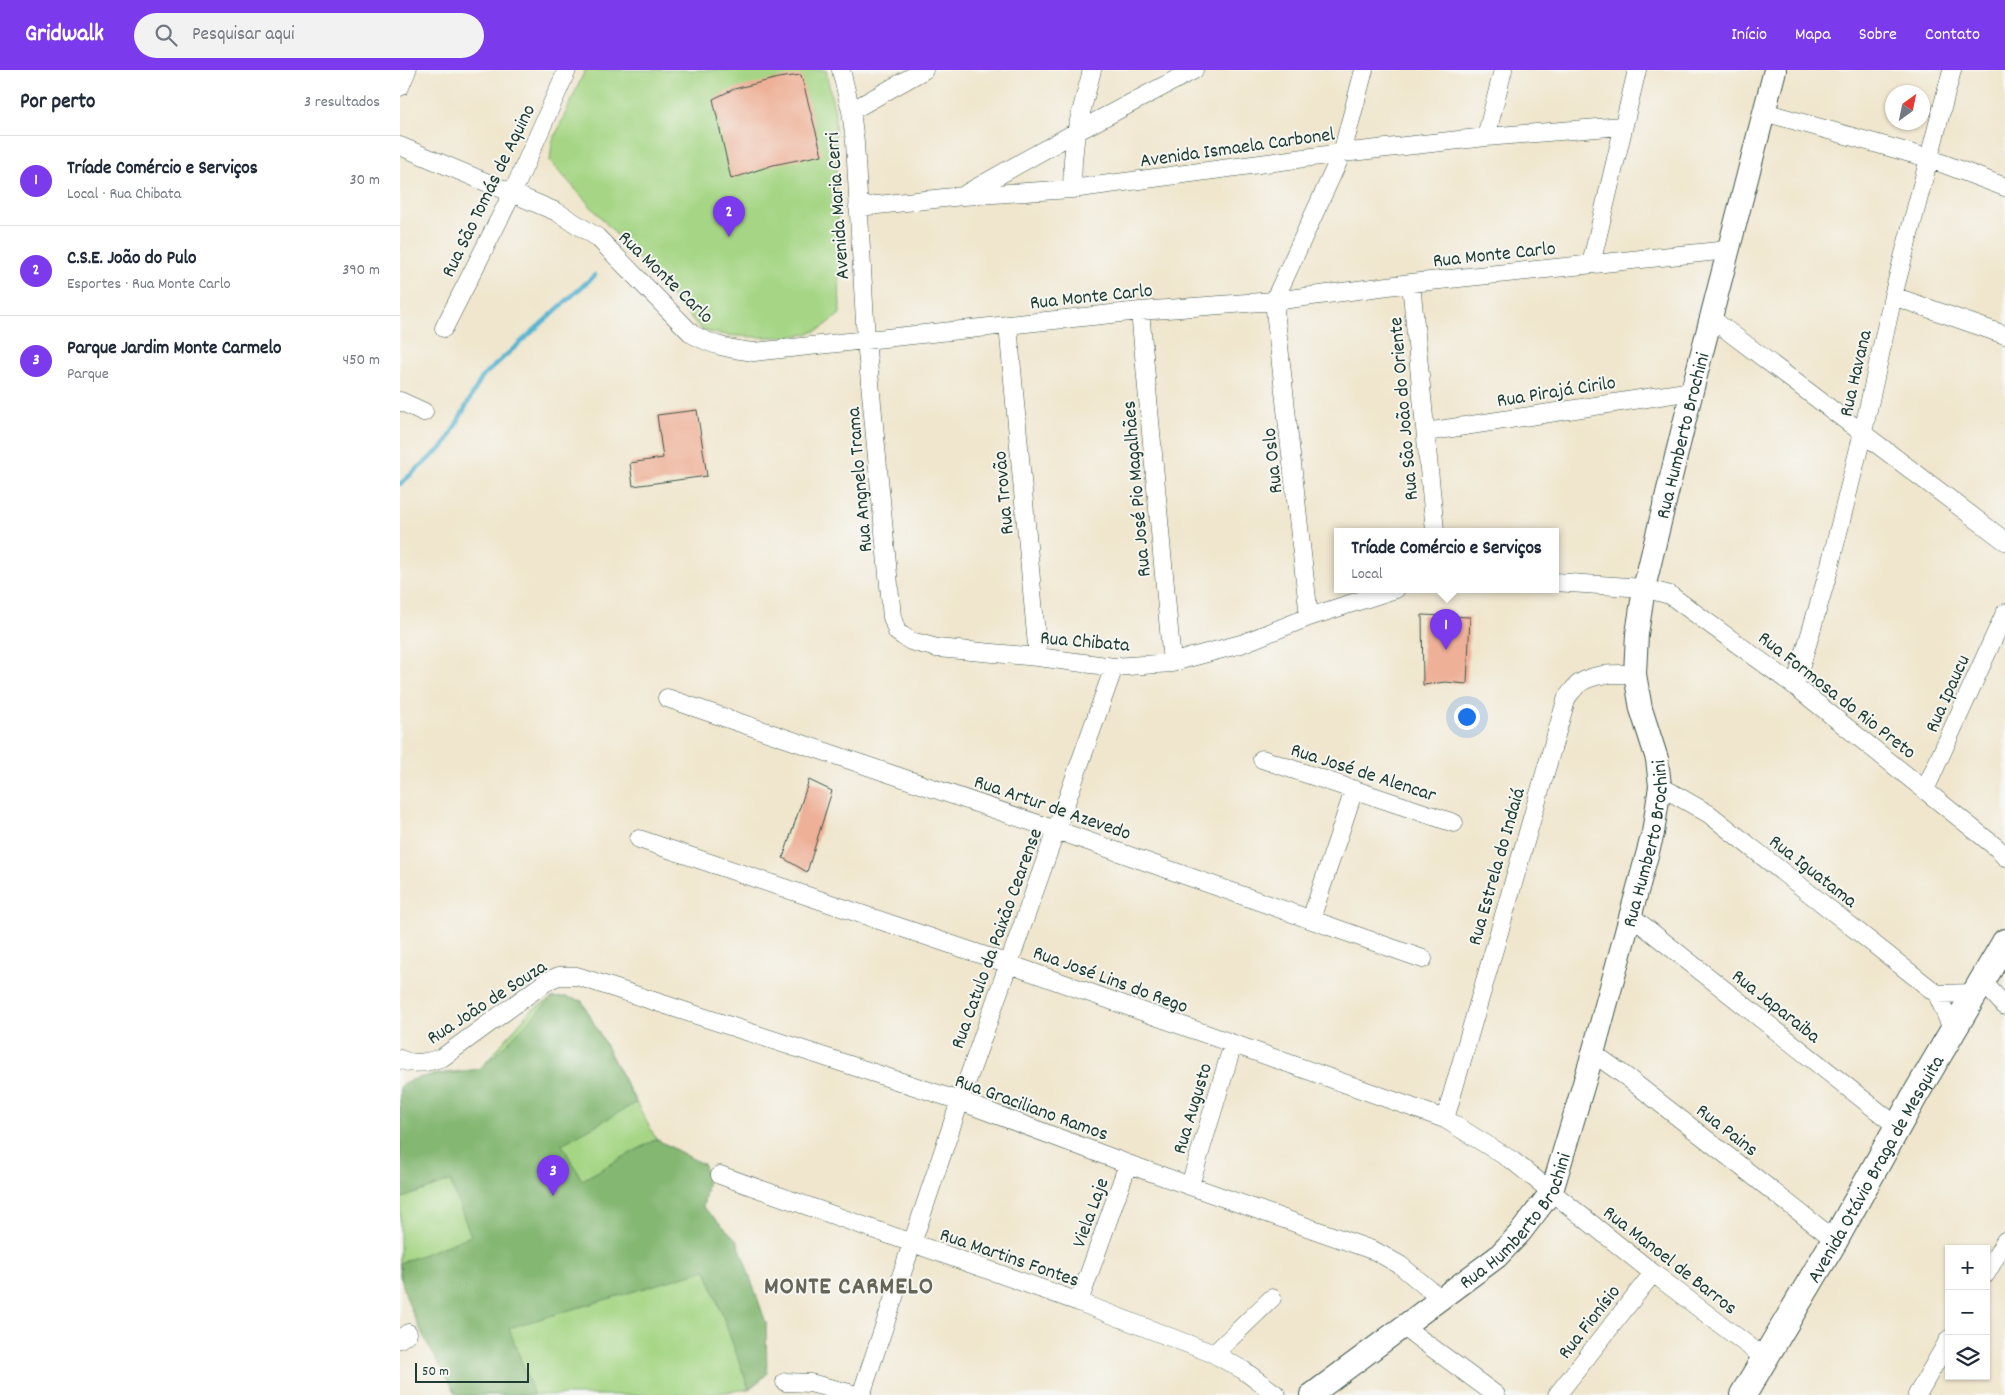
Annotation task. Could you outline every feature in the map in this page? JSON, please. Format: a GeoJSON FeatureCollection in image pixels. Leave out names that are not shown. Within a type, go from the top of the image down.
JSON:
{"type":"FeatureCollection","features":[{"type":"Feature","properties":{"kind":"main road","name":"Avenida Otávio Braga de Mesquita"},"geometry":{"type":"LineString","coordinates":[[1743,1395],[1835,1240],[1953,1031],[1992,970]]}},
{"type":"Feature","properties":{"kind":"street"},"geometry":{"type":"LineString","coordinates":[[400,87],[407,70]]}},
{"type":"Feature","properties":{"kind":"street","name":"Rua São Tomás de Aquino"},"geometry":{"type":"LineString","coordinates":[[444,328],[512,194],[568,70]]}},
{"type":"Feature","properties":{"kind":"street","name":"Avenida Maria Cerri"},"geometry":{"type":"LineString","coordinates":[[841,70],[851,111],[866,340]]}},
{"type":"Feature","properties":{"kind":"street"},"geometry":{"type":"LineString","coordinates":[[851,111],[924,70]]}},
{"type":"Feature","properties":{"kind":"street"},"geometry":{"type":"LineString","coordinates":[[1072,189],[1076,132],[1092,70]]}},
{"type":"Feature","properties":{"kind":"street"},"geometry":{"type":"LineString","coordinates":[[963,196],[1076,132],[1194,70]]}},
{"type":"Feature","properties":{"kind":"street"},"geometry":{"type":"LineString","coordinates":[[1274,301],[1342,153],[1364,70]]}},
{"type":"Feature","properties":{"kind":"street"},"geometry":{"type":"LineString","coordinates":[[1486,137],[1503,70]]}},
{"type":"Feature","properties":{"kind":"street"},"geometry":{"type":"LineString","coordinates":[[1591,264],[1622,126],[1637,70]]}},
{"type":"Feature","properties":{"kind":"street","name":"Rua Humberto Brochini"},"geometry":{"type":"LineString","coordinates":[[1311,1395],[1497,1257],[1520,1233],[1552,1191],[1593,1053],[1653,832],[1660,786],[1657,759],[1641,709],[1635,674],[1637,634],[1644,588],[1692,391],[1775,70]]}},
{"type":"Feature","properties":{"kind":"street","name":"Rua Havana"},"geometry":{"type":"LineString","coordinates":[[1795,686],[1828,572],[1863,432],[1893,296],[1952,70]]}},
{"type":"Feature","properties":{"kind":"street"},"geometry":{"type":"LineString","coordinates":[[1764,112],[1928,158],[2005,188]]}},
{"type":"Feature","properties":{"kind":"street","name":"Avenida Ismaela Carbonel"},"geometry":{"type":"LineString","coordinates":[[858,207],[963,196],[1072,189],[1342,153],[1486,137],[1622,126]]}},
{"type":"Feature","properties":{"kind":"street","name":"Rua Monte Carlo"},"geometry":{"type":"LineString","coordinates":[[400,146],[556,212],[597,237],[686,328],[706,342],[724,349],[754,352],[1140,311],[1274,301],[1411,283],[1728,250]]}},
{"type":"Feature","properties":{"kind":"street","name":"Rua São João do Oriente"},"geometry":{"type":"LineString","coordinates":[[1411,283],[1434,528]]}},
{"type":"Feature","properties":{"kind":"street"},"geometry":{"type":"LineString","coordinates":[[1893,296],[2005,335]]}},
{"type":"Feature","properties":{"kind":"street","name":"Rua Oslo"},"geometry":{"type":"LineString","coordinates":[[1274,301],[1310,616]]}},
{"type":"Feature","properties":{"kind":"street","name":"Rua José Pio Magalhães"},"geometry":{"type":"LineString","coordinates":[[1140,311],[1172,663]]}},
{"type":"Feature","properties":{"kind":"street"},"geometry":{"type":"LineString","coordinates":[[1712,319],[2005,541]]}},
{"type":"Feature","properties":{"kind":"street","name":"Rua Trovão"},"geometry":{"type":"LineString","coordinates":[[1008,325],[1038,657]]}},
{"type":"Feature","properties":{"kind":"street","name":"Rua Angnelo Trama"},"geometry":{"type":"LineString","coordinates":[[866,340],[892,617]]}},
{"type":"Feature","properties":{"kind":"street","name":"Rua Pirajá Cirilo"},"geometry":{"type":"LineString","coordinates":[[1426,432],[1692,391]]}},
{"type":"Feature","properties":{"kind":"street"},"geometry":{"type":"LineString","coordinates":[[400,400],[424,412]]}},
{"type":"Feature","properties":{"kind":"street"},"geometry":{"type":"LineString","coordinates":[[1559,582],[1644,588]]}},
{"type":"Feature","properties":{"kind":"street","name":"Rua Formosa do Rio Preto"},"geometry":{"type":"LineString","coordinates":[[1644,588],[1670,595],[1681,602],[1795,686],[2002,852]]}},
{"type":"Feature","properties":{"kind":"street","name":"Rua Chibata"},"geometry":{"type":"LineString","coordinates":[[892,617],[897,632],[911,641],[937,648],[1038,657],[1114,667],[1172,663],[1241,644],[1310,616],[1383,593]]}},
{"type":"Feature","properties":{"kind":"street","name":"Rua Ipaucu"},"geometry":{"type":"LineString","coordinates":[[1925,790],[2005,613]]}},
{"type":"Feature","properties":{"kind":"street","name":"Rua Catulo da Paixão Cearense"},"geometry":{"type":"LineString","coordinates":[[861,1395],[960,1101],[1114,667]]}},
{"type":"Feature","properties":{"kind":"street","name":"Rua Estrela do Indaiá"},"geometry":{"type":"LineString","coordinates":[[1445,1119],[1567,697],[1579,683],[1592,677],[1635,674]]}},
{"type":"Feature","properties":{"kind":"street","name":"Rua Artur de Azevedo"},"geometry":{"type":"LineString","coordinates":[[667,698],[1056,830],[1423,959]]}},
{"type":"Feature","properties":{"kind":"street","name":"Rua José de Alencar"},"geometry":{"type":"LineString","coordinates":[[1262,759],[1454,823]]}},
{"type":"Feature","properties":{"kind":"street","name":"Rua Iguatama"},"geometry":{"type":"LineString","coordinates":[[1660,786],[1709,814],[1937,994],[1953,1031]]}},
{"type":"Feature","properties":{"kind":"street"},"geometry":{"type":"LineString","coordinates":[[1311,919],[1354,790]]}},
{"type":"Feature","properties":{"kind":"street","name":"Rua José Lins do Rego"},"geometry":{"type":"LineString","coordinates":[[640,839],[1009,964],[1445,1119],[1479,1138],[1552,1191]]}},
{"type":"Feature","properties":{"kind":"street","name":"Rua Japaraiba"},"geometry":{"type":"LineString","coordinates":[[1631,916],[1898,1127]]}},
{"type":"Feature","properties":{"kind":"street"},"geometry":{"type":"LineString","coordinates":[[1937,994],[1992,970],[2005,1006]]}},
{"type":"Feature","properties":{"kind":"street","name":"Rua João de Souza"},"geometry":{"type":"LineString","coordinates":[[400,1059],[429,1062],[443,1057],[454,1051],[534,990],[559,976],[577,976],[595,982]]}},
{"type":"Feature","properties":{"kind":"street","name":"Rua Graciliano Ramos"},"geometry":{"type":"LineString","coordinates":[[595,982],[960,1101],[1128,1164],[1375,1251],[1400,1265],[1441,1299]]}},
{"type":"Feature","properties":{"kind":"street","name":"Rua Augusto"},"geometry":{"type":"LineString","coordinates":[[1190,1185],[1233,1044]]}},
{"type":"Feature","properties":{"kind":"street","name":"Rua Pains"},"geometry":{"type":"LineString","coordinates":[[1593,1053],[1628,1078],[1835,1240]]}},
{"type":"Feature","properties":{"kind":"street","name":"Viela Laje"},"geometry":{"type":"LineString","coordinates":[[1079,1302],[1128,1164]]}},
{"type":"Feature","properties":{"kind":"street","name":"Rua Martins Fontes"},"geometry":{"type":"LineString","coordinates":[[720,1174],[1079,1302],[1214,1354],[1243,1370],[1276,1395]]}},
{"type":"Feature","properties":{"kind":"street","name":"Rua Manoel de Barros"},"geometry":{"type":"LineString","coordinates":[[1552,1191],[1653,1274],[1766,1359]]}},
{"type":"Feature","properties":{"kind":"street"},"geometry":{"type":"LineString","coordinates":[[1990,1267],[2005,1241]]}},
{"type":"Feature","properties":{"kind":"street","name":"Rua Fionísio"},"geometry":{"type":"LineString","coordinates":[[1557,1395],[1653,1274]]}},
{"type":"Feature","properties":{"kind":"street"},"geometry":{"type":"LineString","coordinates":[[1214,1354],[1272,1298]]}},
{"type":"Feature","properties":{"kind":"street"},"geometry":{"type":"LineString","coordinates":[[1404,1327],[1496,1395]]}},
{"type":"Feature","properties":{"kind":"street"},"geometry":{"type":"LineString","coordinates":[[1917,1395],[1945,1346]]}},
{"type":"Feature","properties":{"kind":"street"},"geometry":{"type":"LineString","coordinates":[[785,1382],[810,1383],[857,1395]]}},
{"type":"Feature","properties":{"kind":"green space"},"geometry":{"type":"Polygon","coordinates":[[[585,70],[826,70],[835,114],[840,314],[818,330],[794,336],[726,335],[702,330],[550,161],[552,143],[585,70]]]}},
{"type":"Feature","properties":{"kind":"green space"},"geometry":{"type":"Polygon","coordinates":[[[566,997],[582,1001],[656,1139],[704,1165],[707,1185],[703,1207],[737,1240],[766,1323],[763,1378],[749,1389],[702,1395],[457,1395],[400,1277],[400,1086],[418,1078],[480,1069],[530,1011],[552,998],[566,997]]]}},
{"type":"Feature","properties":{"kind":"green space"},"geometry":{"type":"Polygon","coordinates":[[[566,997],[582,1001],[636,1103],[562,1144],[582,1180],[656,1139],[704,1165],[707,1185],[703,1207],[737,1240],[766,1323],[767,1374],[749,1389],[706,1270],[509,1328],[534,1395],[457,1395],[413,1314],[406,1296],[400,1263],[471,1236],[450,1181],[400,1199],[400,1086],[418,1078],[478,1069],[552,998],[566,997]]]}},
{"type":"Feature","properties":{"kind":"building"},"geometry":{"type":"Polygon","coordinates":[[[801,75],[822,155],[773,165],[731,179],[713,99],[734,89],[778,78],[801,75]]]}},
{"type":"Feature","properties":{"kind":"building"},"geometry":{"type":"Polygon","coordinates":[[[697,410],[707,476],[633,486],[630,463],[663,458],[657,415],[697,410]]]}},
{"type":"Feature","properties":{"kind":"building"},"geometry":{"type":"Polygon","coordinates":[[[1422,615],[1470,617],[1467,684],[1445,682],[1423,685],[1422,615]]]}},
{"type":"Feature","properties":{"kind":"building"},"geometry":{"type":"Polygon","coordinates":[[[809,780],[832,791],[807,872],[783,858],[809,780]]]}},
{"type":"Feature","properties":{"kind":"waterway"},"geometry":{"type":"LineString","coordinates":[[400,484],[445,445],[482,377],[595,275]]}},
{"type":"Feature","properties":{"kind":"place","name":"C.S.E. João do Pulo"},"geometry":{"type":"Point","coordinates":[729,237]}},
{"type":"Feature","properties":{"kind":"place","name":"Tríade Comércio e Serviços"},"geometry":{"type":"Point","coordinates":[1446,650]}},
{"type":"Feature","properties":{"kind":"place","name":"Parque Jardim Monte Carmelo"},"geometry":{"type":"Point","coordinates":[553,1196]}},
{"type":"Feature","properties":{"kind":"district","name":"MONTE CARMELO"},"geometry":{"type":"Point","coordinates":[849,1284]}}]}
